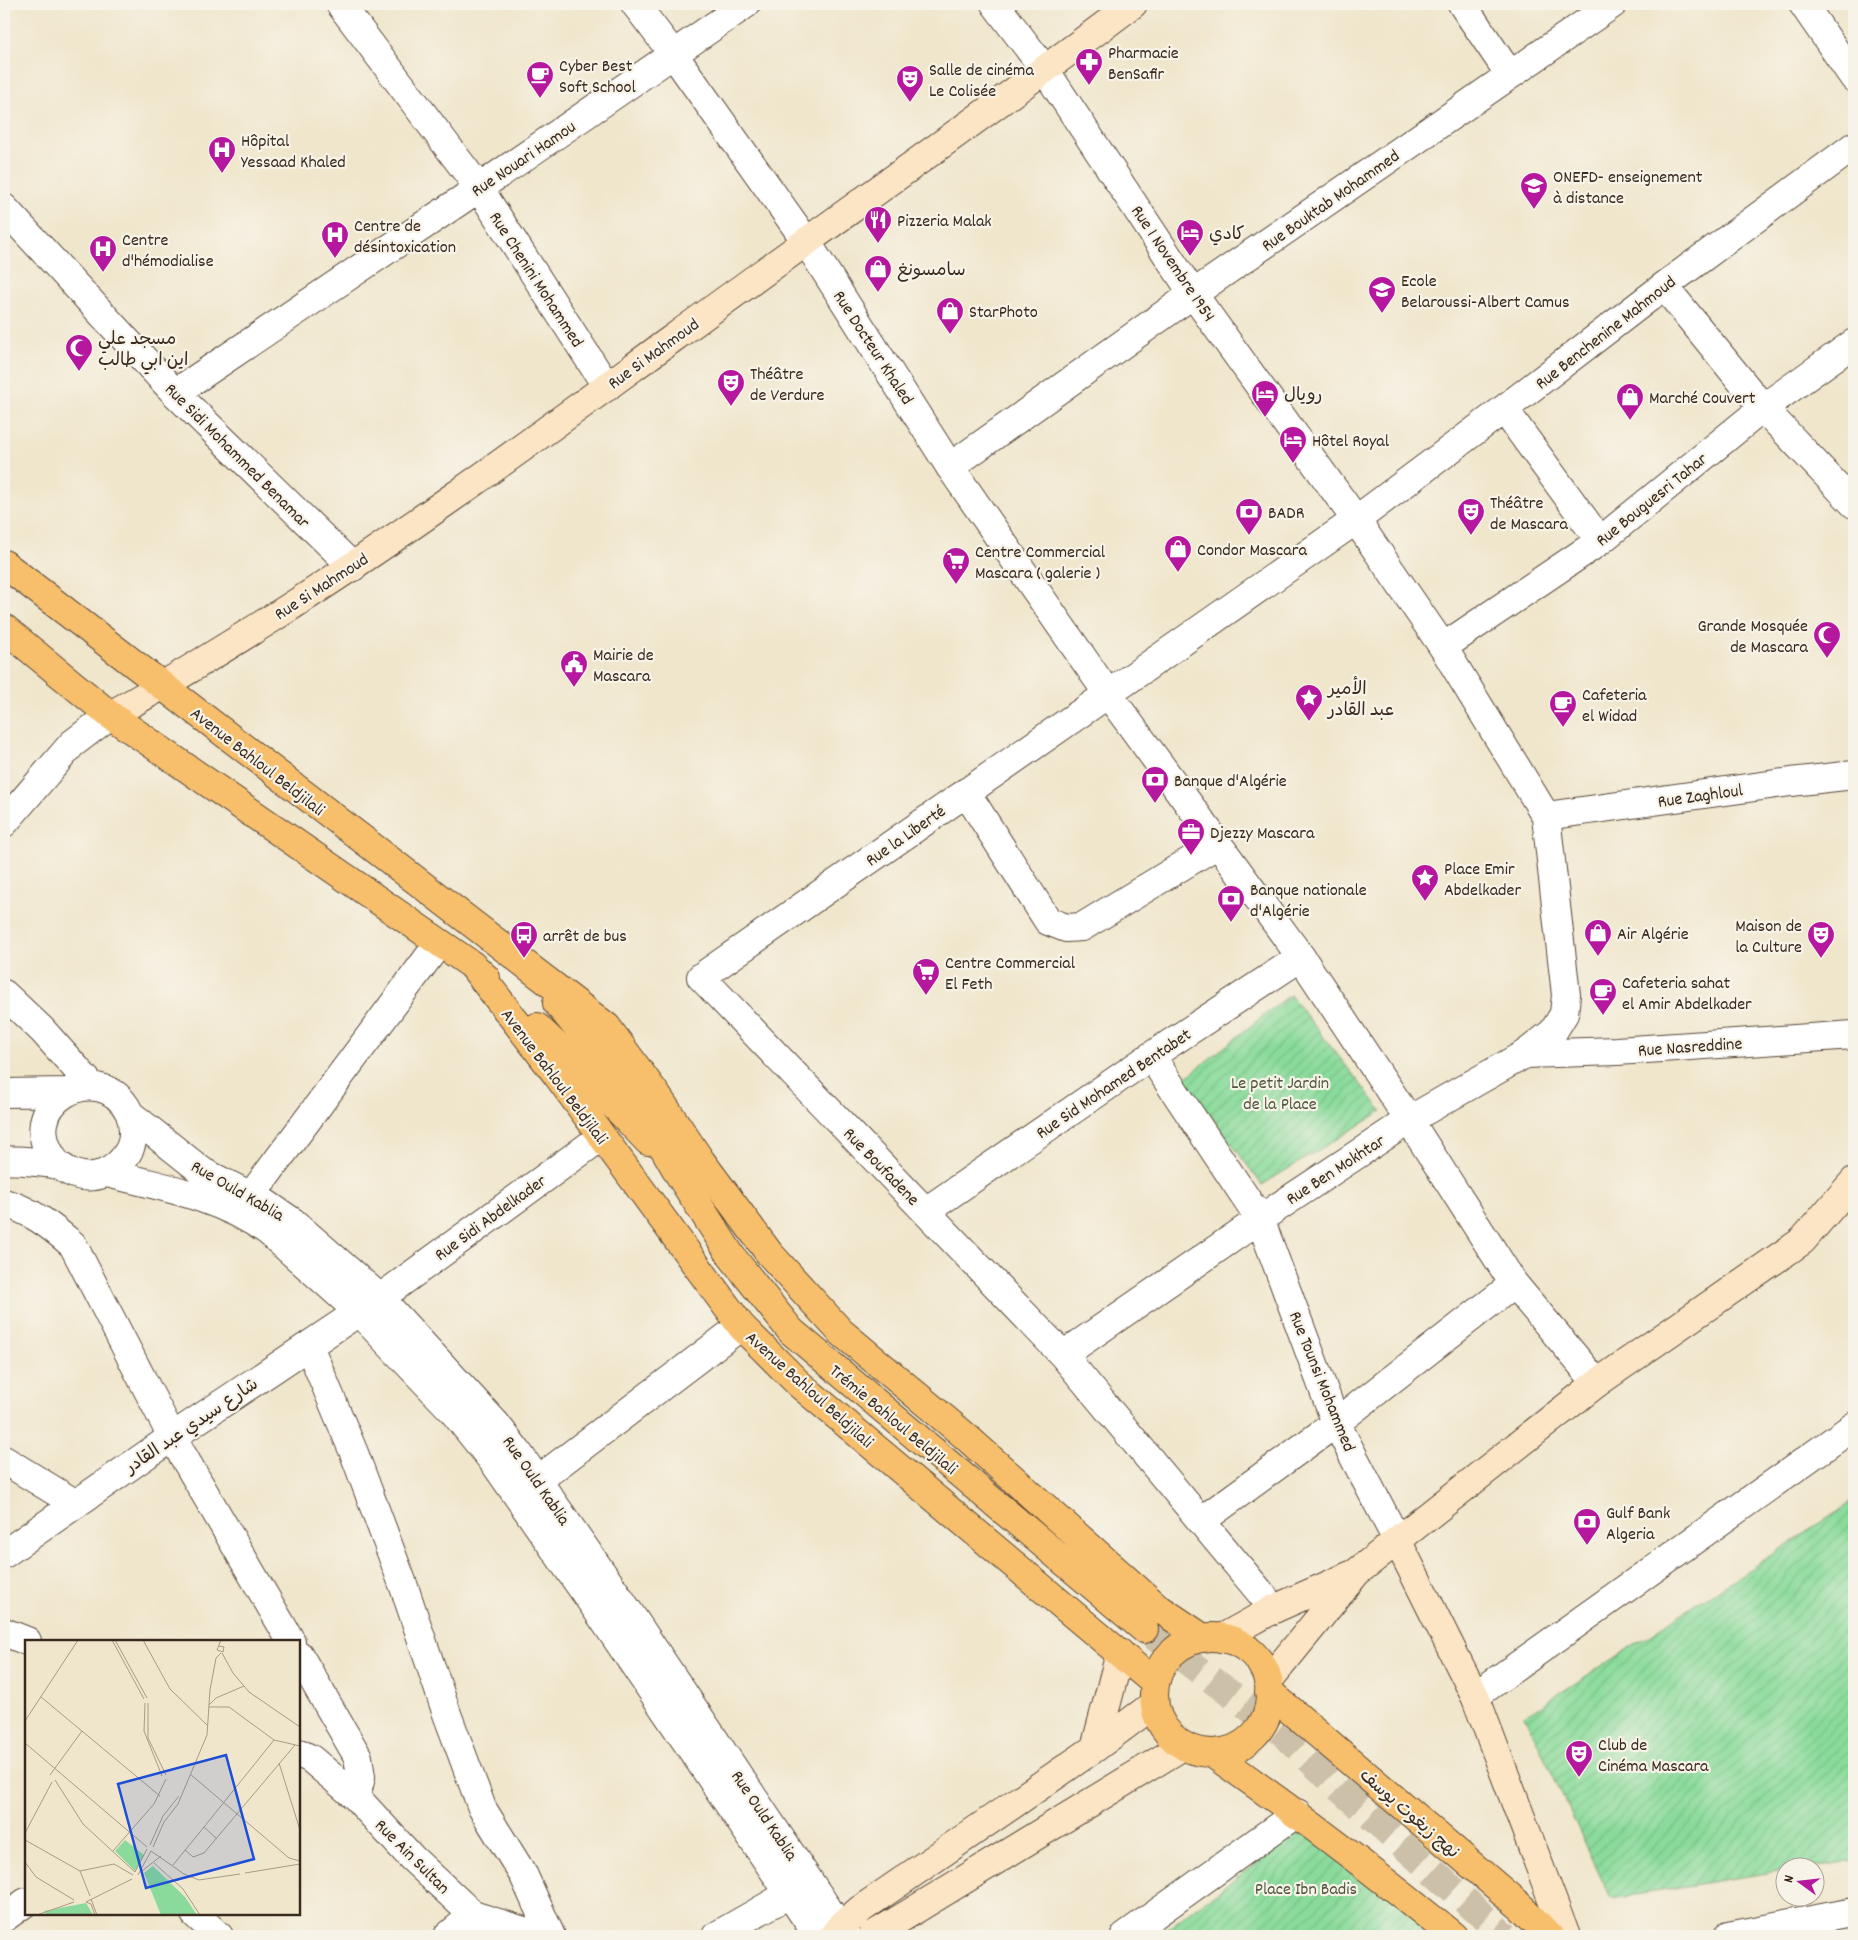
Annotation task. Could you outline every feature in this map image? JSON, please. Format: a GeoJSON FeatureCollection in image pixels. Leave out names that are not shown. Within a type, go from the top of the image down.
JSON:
{"type":"FeatureCollection","features":[{"type":"Feature","properties":{"kind":"main road","name":"Rue Si Mahmoud"},"geometry":{"type":"LineString","coordinates":[[110,715],[162,687],[353,567],[607,387],[806,241],[1045,70],[1133,4]]}},
{"type":"Feature","properties":{"kind":"main road","name":"Avenue Bahloul Beldjilali"},"geometry":{"type":"LineString","coordinates":[[4,564],[607,1027],[656,1094],[701,1161],[769,1253],[841,1332],[964,1435],[1157,1607],[1212,1638]]}},
{"type":"Feature","properties":{"kind":"main road","name":"Avenue Bahloul Beldjilali"},"geometry":{"type":"LineString","coordinates":[[6,632],[110,715],[472,966],[571,1060],[680,1176]]}},
{"type":"Feature","properties":{"kind":"main road","name":"Avenue Bahloul Beldjilali"},"geometry":{"type":"LineString","coordinates":[[514,956],[564,1011],[632,1093],[680,1176]]}},
{"type":"Feature","properties":{"kind":"main road","name":"Avenue Bahloul Beldjilali"},"geometry":{"type":"LineString","coordinates":[[472,966],[556,1075],[741,1326],[799,1384],[1120,1653],[1154,1694]]}},
{"type":"Feature","properties":{"kind":"main road","name":"Trémie Bahloul Beldjilali"},"geometry":{"type":"LineString","coordinates":[[680,1176],[732,1257],[791,1331],[1144,1629]]}},
{"type":"Feature","properties":{"kind":"main road"},"geometry":{"type":"LineString","coordinates":[[1268,1686],[1357,1572],[1597,1383],[1802,1241],[1854,1181]]}},
{"type":"Feature","properties":{"kind":"main road"},"geometry":{"type":"LineString","coordinates":[[1397,1540],[1475,1696],[1566,1936]]}},
{"type":"Feature","properties":{"kind":"main road"},"geometry":{"type":"LineString","coordinates":[[1212,1638],[1238,1643],[1251,1653],[1262,1666],[1268,1686],[1268,1710],[1260,1728],[1247,1741],[1231,1750],[1213,1754],[1197,1752],[1183,1746],[1164,1729],[1154,1694],[1161,1667],[1172,1653],[1186,1643],[1212,1638],[1357,1572]]}},
{"type":"Feature","properties":{"kind":"main road"},"geometry":{"type":"LineString","coordinates":[[1095,1748],[1120,1653]]}},
{"type":"Feature","properties":{"kind":"main road","name":"نهج زيغوت يوسف"},"geometry":{"type":"LineString","coordinates":[[1268,1686],[1522,1908],[1549,1936]]}},
{"type":"Feature","properties":{"kind":"main road"},"geometry":{"type":"LineString","coordinates":[[834,1934],[861,1908],[1095,1748],[1154,1694]]}},
{"type":"Feature","properties":{"kind":"main road"},"geometry":{"type":"LineString","coordinates":[[872,1936],[1183,1746]]}},
{"type":"Feature","properties":{"kind":"main road"},"geometry":{"type":"LineString","coordinates":[[1213,1754],[1297,1813],[1377,1874],[1453,1936]]}},
{"type":"Feature","properties":{"kind":"street","name":"Rue Chenini Mohammed"},"geometry":{"type":"LineString","coordinates":[[340,4],[479,188],[607,387]]}},
{"type":"Feature","properties":{"kind":"street","name":"Rue Docteur Khaled"},"geometry":{"type":"LineString","coordinates":[[635,4],[674,55],[806,241],[950,467],[1108,694],[1301,957],[1410,1120],[1514,1284],[1597,1383]]}},
{"type":"Feature","properties":{"kind":"street","name":"Rue Nouari Hamou"},"geometry":{"type":"LineString","coordinates":[[175,393],[479,188],[746,4]]}},
{"type":"Feature","properties":{"kind":"street","name":"Rue 1 Novembre 1954"},"geometry":{"type":"LineString","coordinates":[[996,4],[1045,70],[1193,294],[1356,520],[1443,647],[1546,816]]}},
{"type":"Feature","properties":{"kind":"street"},"geometry":{"type":"LineString","coordinates":[[1462,4],[1510,75]]}},
{"type":"Feature","properties":{"kind":"street","name":"Rue Bouktab Mohammed"},"geometry":{"type":"LineString","coordinates":[[950,467],[1193,294],[1613,4]]}},
{"type":"Feature","properties":{"kind":"street"},"geometry":{"type":"LineString","coordinates":[[1803,4],[1854,78]]}},
{"type":"Feature","properties":{"kind":"street","name":"Rue Benchenine Mahmoud"},"geometry":{"type":"LineString","coordinates":[[1108,694],[1356,520],[1664,286],[1854,146]]}},
{"type":"Feature","properties":{"kind":"street","name":"Rue Sidi Mohammed Benamar"},"geometry":{"type":"LineString","coordinates":[[4,208],[175,393],[353,567]]}},
{"type":"Feature","properties":{"kind":"street"},"geometry":{"type":"LineString","coordinates":[[1664,286],[1763,408],[1854,504]]}},
{"type":"Feature","properties":{"kind":"street","name":"Rue Bouguesri Tahar"},"geometry":{"type":"LineString","coordinates":[[1443,647],[1600,541],[1763,408],[1854,343]]}},
{"type":"Feature","properties":{"kind":"street"},"geometry":{"type":"LineString","coordinates":[[1504,409],[1600,541]]}},
{"type":"Feature","properties":{"kind":"street","name":"Rue la Liberté"},"geometry":{"type":"LineString","coordinates":[[701,977],[1108,694]]}},
{"type":"Feature","properties":{"kind":"street"},"geometry":{"type":"LineString","coordinates":[[4,824],[72,744],[110,715]]}},
{"type":"Feature","properties":{"kind":"street","name":"Rue Zaghloul"},"geometry":{"type":"LineString","coordinates":[[1546,816],[1791,782],[1854,776]]}},
{"type":"Feature","properties":{"kind":"street"},"geometry":{"type":"LineString","coordinates":[[966,792],[1048,921],[1066,928],[1082,927],[1218,844]]}},
{"type":"Feature","properties":{"kind":"street","name":"Rue Ben Mokhtar"},"geometry":{"type":"LineString","coordinates":[[1063,1355],[1260,1219],[1410,1120],[1525,1054],[1554,1032],[1564,1014],[1566,995],[1546,816]]}},
{"type":"Feature","properties":{"kind":"street"},"geometry":{"type":"LineString","coordinates":[[245,1204],[439,943]]}},
{"type":"Feature","properties":{"kind":"street","name":"Rue Sid Mohamed Bentabet"},"geometry":{"type":"LineString","coordinates":[[926,1211],[1151,1056],[1301,957]]}},
{"type":"Feature","properties":{"kind":"street","name":"Rue Boufadene"},"geometry":{"type":"LineString","coordinates":[[701,977],[1063,1355],[1274,1610]]}},
{"type":"Feature","properties":{"kind":"street"},"geometry":{"type":"LineString","coordinates":[[4,994],[42,1030],[92,1086]]}},
{"type":"Feature","properties":{"kind":"street","name":"Rue Nasreddine"},"geometry":{"type":"LineString","coordinates":[[1525,1054],[1617,1051],[1854,1035]]}},
{"type":"Feature","properties":{"kind":"street","name":"Rue Tounsi Mohammed"},"geometry":{"type":"LineString","coordinates":[[1151,1056],[1260,1219],[1336,1423],[1397,1540]]}},
{"type":"Feature","properties":{"kind":"street"},"geometry":{"type":"LineString","coordinates":[[4,1093],[65,1092],[78,1087],[92,1086],[116,1095],[125,1104],[134,1132],[130,1149],[120,1163],[106,1173],[94,1176],[81,1176],[69,1172],[58,1165],[49,1154],[44,1141],[43,1128],[47,1114],[54,1102],[65,1092]]}},
{"type":"Feature","properties":{"kind":"street","name":"Rue Ould Kablia"},"geometry":{"type":"LineString","coordinates":[[130,1116],[245,1204],[269,1232],[369,1305],[496,1424],[538,1480],[626,1608],[834,1934]]}},
{"type":"Feature","properties":{"kind":"street","name":"Rue Sidi Abdelkader"},"geometry":{"type":"LineString","coordinates":[[369,1305],[601,1137]]}},
{"type":"Feature","properties":{"kind":"street"},"geometry":{"type":"LineString","coordinates":[[4,1160],[58,1165]]}},
{"type":"Feature","properties":{"kind":"street","name":"Rue Ould Kablia"},"geometry":{"type":"LineString","coordinates":[[106,1173],[199,1197],[245,1204]]}},
{"type":"Feature","properties":{"kind":"street"},"geometry":{"type":"LineString","coordinates":[[4,1203],[46,1222],[73,1245],[172,1437],[290,1640]]}},
{"type":"Feature","properties":{"kind":"street"},"geometry":{"type":"LineString","coordinates":[[1200,1521],[1336,1423],[1514,1284]]}},
{"type":"Feature","properties":{"kind":"street","name":"Rue Ould Kablia"},"geometry":{"type":"LineString","coordinates":[[369,1305],[516,1491],[789,1894],[834,1934]]}},
{"type":"Feature","properties":{"kind":"street","name":"شارع سيدي عبد القادر"},"geometry":{"type":"LineString","coordinates":[[4,1554],[172,1437],[369,1305]]}},
{"type":"Feature","properties":{"kind":"street"},"geometry":{"type":"LineString","coordinates":[[538,1480],[741,1326]]}},
{"type":"Feature","properties":{"kind":"street"},"geometry":{"type":"LineString","coordinates":[[309,1346],[354,1453],[404,1587],[447,1714],[482,1808],[524,1876],[551,1936]]}},
{"type":"Feature","properties":{"kind":"street"},"geometry":{"type":"LineString","coordinates":[[1475,1696],[1854,1426]]}},
{"type":"Feature","properties":{"kind":"street"},"geometry":{"type":"LineString","coordinates":[[4,1460],[76,1504]]}},
{"type":"Feature","properties":{"kind":"street"},"geometry":{"type":"LineString","coordinates":[[4,1632],[25,1640]]}},
{"type":"Feature","properties":{"kind":"street"},"geometry":{"type":"LineString","coordinates":[[300,1657],[358,1757],[361,1777],[356,1797]]}},
{"type":"Feature","properties":{"kind":"street","name":"Rue Ain Sultan"},"geometry":{"type":"LineString","coordinates":[[300,1754],[311,1759],[356,1797],[412,1858],[474,1915],[540,1936]]}},
{"type":"Feature","properties":{"kind":"street"},"geometry":{"type":"LineString","coordinates":[[1125,1936],[1297,1813]]}},
{"type":"Feature","properties":{"kind":"street"},"geometry":{"type":"LineString","coordinates":[[716,1936],[789,1894]]}},
{"type":"Feature","properties":{"kind":"street"},"geometry":{"type":"LineString","coordinates":[[4,1918],[25,1903]]}},
{"type":"Feature","properties":{"kind":"street"},"geometry":{"type":"LineString","coordinates":[[196,1915],[218,1936]]}},
{"type":"Feature","properties":{"kind":"street"},"geometry":{"type":"LineString","coordinates":[[448,1936],[474,1915]]}},
{"type":"Feature","properties":{"kind":"street"},"geometry":{"type":"LineString","coordinates":[[1728,1936],[1850,1920]]}},
{"type":"Feature","properties":{"kind":"green space","name":"Le petit Jardin de la Place"},"geometry":{"type":"Polygon","coordinates":[[[1290,995],[1382,1111],[1262,1185],[1184,1079],[1290,995]]]}},
{"type":"Feature","properties":{"kind":"green space"},"geometry":{"type":"Polygon","coordinates":[[[1854,1501],[1854,1860],[1826,1864],[1826,1858],[1776,1858],[1776,1871],[1611,1898],[1525,1716],[1854,1501]]]}},
{"type":"Feature","properties":{"kind":"green space","name":"Place Ibn Badis"},"geometry":{"type":"Polygon","coordinates":[[[1306,1828],[1448,1936],[1157,1936],[1306,1828]]]}},
{"type":"Feature","properties":{"kind":"tunnel"},"geometry":{"type":"LineString","coordinates":[[1144,1629],[1283,1733],[1339,1788],[1505,1936]]}},
{"type":"Feature","properties":{"kind":"place","name":"Pharmacie BenSafir"},"geometry":{"type":"Point","coordinates":[1089,86]}},
{"type":"Feature","properties":{"kind":"place","name":"Cyber Best Soft School"},"geometry":{"type":"Point","coordinates":[540,99]}},
{"type":"Feature","properties":{"kind":"place","name":"Salle de cinéma Le Colisée"},"geometry":{"type":"Point","coordinates":[910,103]}},
{"type":"Feature","properties":{"kind":"place","name":"Hôpital Yessaad Khaled"},"geometry":{"type":"Point","coordinates":[222,174]}},
{"type":"Feature","properties":{"kind":"place","name":"ONEFD- enseignement à distance"},"geometry":{"type":"Point","coordinates":[1534,210]}},
{"type":"Feature","properties":{"kind":"place","name":"Pizzeria Malak"},"geometry":{"type":"Point","coordinates":[878,244]}},
{"type":"Feature","properties":{"kind":"place","name":"كادي"},"geometry":{"type":"Point","coordinates":[1190,257]}},
{"type":"Feature","properties":{"kind":"place","name":"Centre de désintoxication"},"geometry":{"type":"Point","coordinates":[335,259]}},
{"type":"Feature","properties":{"kind":"place","name":"Centre d'hémodialise"},"geometry":{"type":"Point","coordinates":[103,273]}},
{"type":"Feature","properties":{"kind":"place","name":"سامسونغ"},"geometry":{"type":"Point","coordinates":[878,293]}},
{"type":"Feature","properties":{"kind":"place","name":"Ecole Belaroussi-Albert Camus"},"geometry":{"type":"Point","coordinates":[1382,314]}},
{"type":"Feature","properties":{"kind":"place","name":"StarPhoto"},"geometry":{"type":"Point","coordinates":[950,335]}},
{"type":"Feature","properties":{"kind":"place","name":"مسجد علي اين ابي طالب"},"geometry":{"type":"Point","coordinates":[79,372]}},
{"type":"Feature","properties":{"kind":"place","name":"Théâtre de Verdure"},"geometry":{"type":"Point","coordinates":[731,407]}},
{"type":"Feature","properties":{"kind":"place","name":"رويال"},"geometry":{"type":"Point","coordinates":[1265,418]}},
{"type":"Feature","properties":{"kind":"place","name":"Marché Couvert"},"geometry":{"type":"Point","coordinates":[1630,421]}},
{"type":"Feature","properties":{"kind":"place","name":"Hôtel Royal"},"geometry":{"type":"Point","coordinates":[1293,464]}},
{"type":"Feature","properties":{"kind":"place","name":"BADR"},"geometry":{"type":"Point","coordinates":[1249,536]}},
{"type":"Feature","properties":{"kind":"place","name":"Théâtre de Mascara"},"geometry":{"type":"Point","coordinates":[1471,536]}},
{"type":"Feature","properties":{"kind":"place","name":"Condor Mascara"},"geometry":{"type":"Point","coordinates":[1178,573]}},
{"type":"Feature","properties":{"kind":"place","name":"Centre Commercial Mascara ( galerie )"},"geometry":{"type":"Point","coordinates":[956,585]}},
{"type":"Feature","properties":{"kind":"place","name":"Grande Mosquée de Mascara"},"geometry":{"type":"Point","coordinates":[1827,659]}},
{"type":"Feature","properties":{"kind":"place","name":"Mairie de Mascara"},"geometry":{"type":"Point","coordinates":[574,688]}},
{"type":"Feature","properties":{"kind":"place","name":"الأمير عبد القادر"},"geometry":{"type":"Point","coordinates":[1309,722]}},
{"type":"Feature","properties":{"kind":"place","name":"Cafeteria el Widad"},"geometry":{"type":"Point","coordinates":[1563,728]}},
{"type":"Feature","properties":{"kind":"place","name":"Banque d'Algérie"},"geometry":{"type":"Point","coordinates":[1155,804]}},
{"type":"Feature","properties":{"kind":"place","name":"Djezzy Mascara"},"geometry":{"type":"Point","coordinates":[1191,856]}},
{"type":"Feature","properties":{"kind":"place","name":"Place Emir Abdelkader"},"geometry":{"type":"Point","coordinates":[1425,902]}},
{"type":"Feature","properties":{"kind":"place","name":"Banque nationale d'Algérie"},"geometry":{"type":"Point","coordinates":[1231,923]}},
{"type":"Feature","properties":{"kind":"place","name":"Air Algérie"},"geometry":{"type":"Point","coordinates":[1598,957]}},
{"type":"Feature","properties":{"kind":"place","name":"arrêt de bus"},"geometry":{"type":"Point","coordinates":[524,959]}},
{"type":"Feature","properties":{"kind":"place","name":"Maison de la Culture"},"geometry":{"type":"Point","coordinates":[1821,959]}},
{"type":"Feature","properties":{"kind":"place","name":"Centre Commercial El Feth"},"geometry":{"type":"Point","coordinates":[926,996]}},
{"type":"Feature","properties":{"kind":"place","name":"Cafeteria sahat el Amir Abdelkader"},"geometry":{"type":"Point","coordinates":[1603,1016]}},
{"type":"Feature","properties":{"kind":"place","name":"Gulf Bank Algeria"},"geometry":{"type":"Point","coordinates":[1587,1546]}},
{"type":"Feature","properties":{"kind":"place","name":"Club de Cinéma Mascara"},"geometry":{"type":"Point","coordinates":[1579,1778]}}]}
